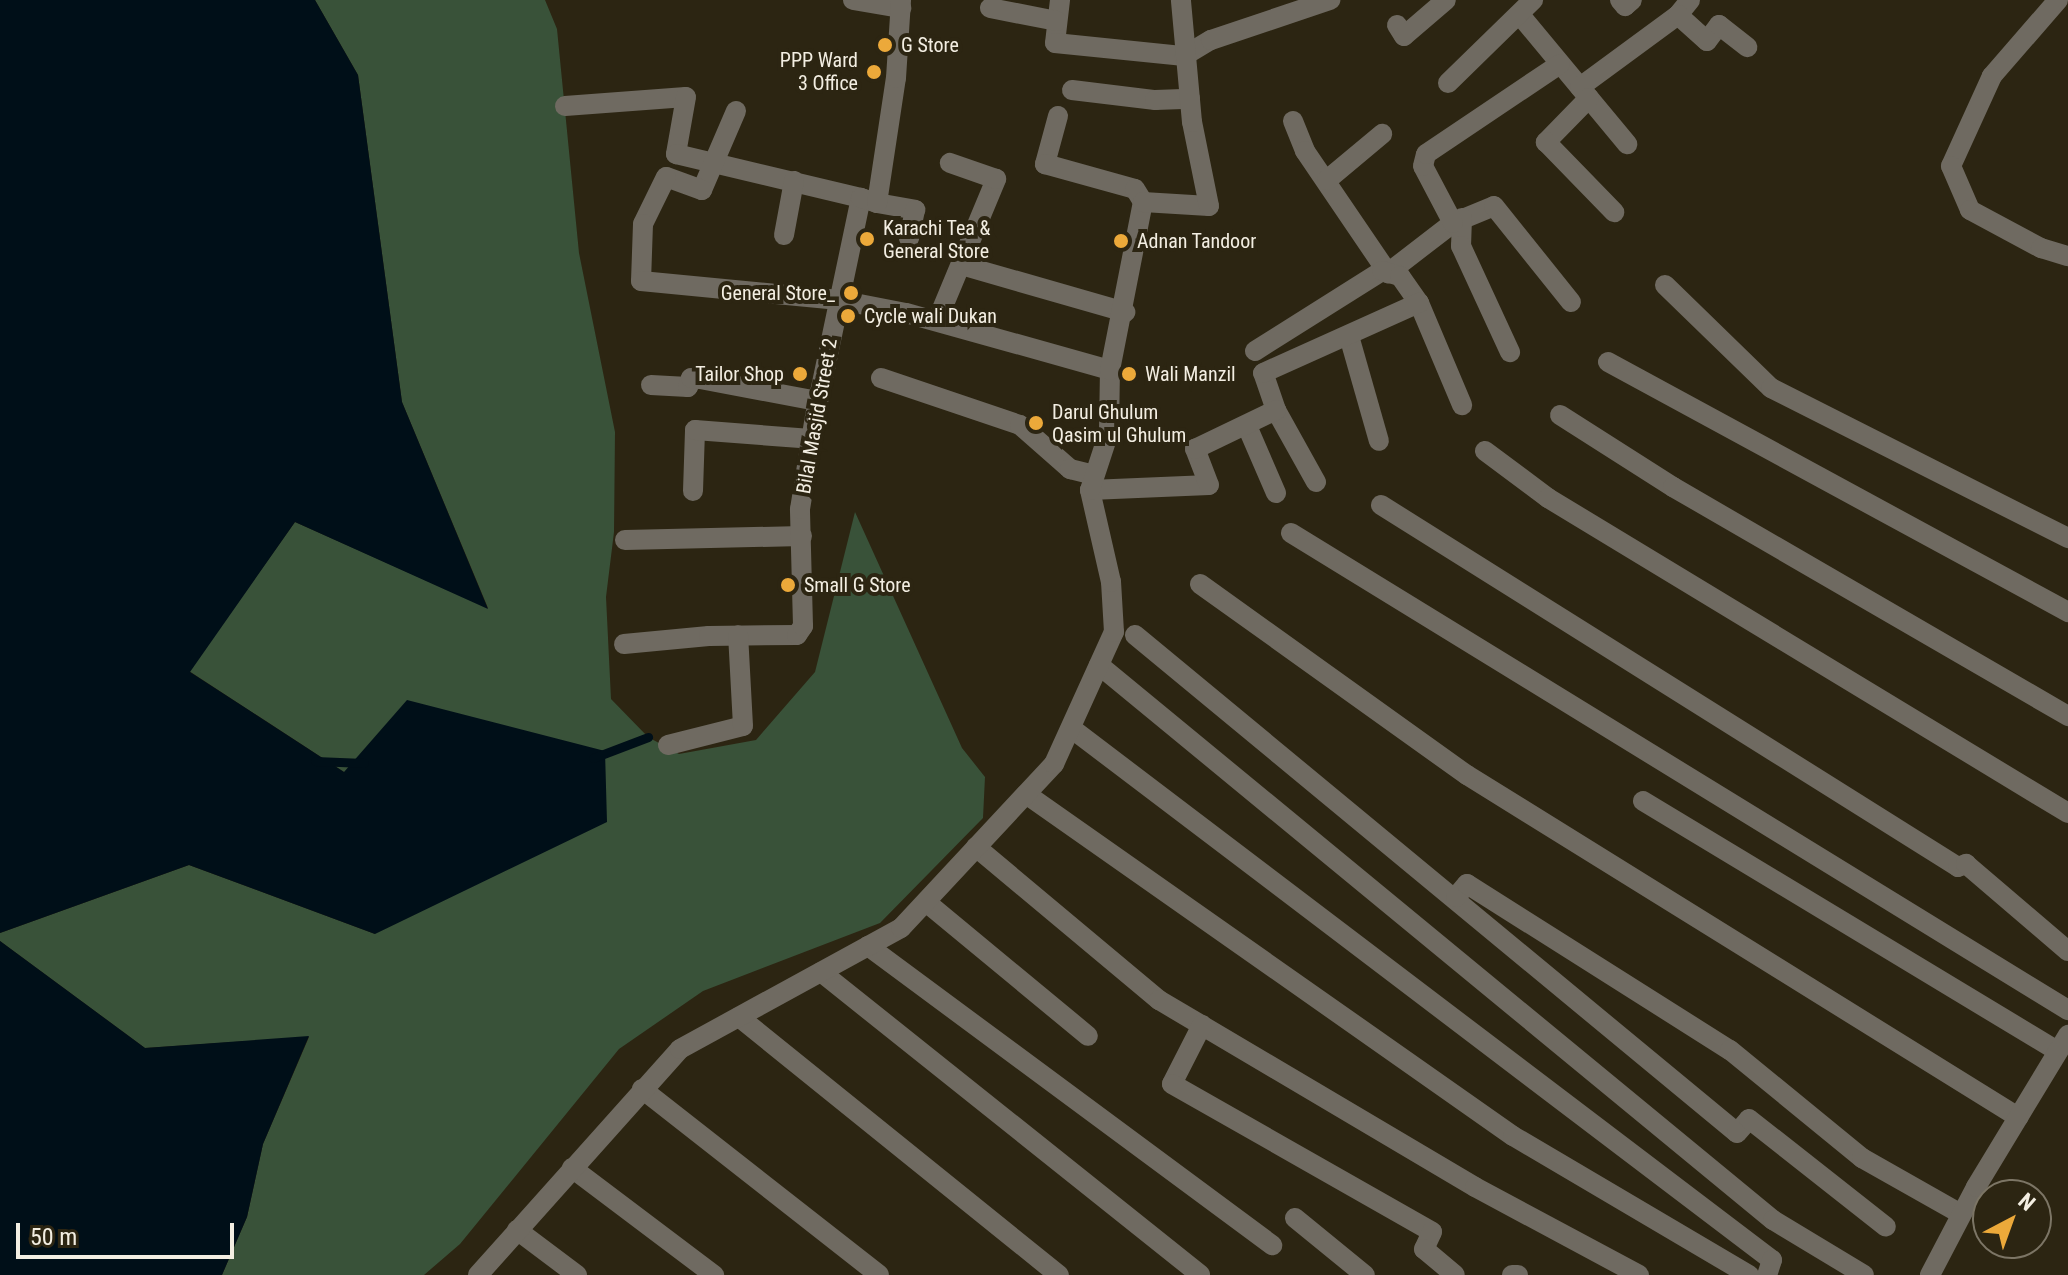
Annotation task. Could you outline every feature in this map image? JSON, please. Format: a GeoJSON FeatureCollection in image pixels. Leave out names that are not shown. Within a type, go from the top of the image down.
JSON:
{"type":"FeatureCollection","features":[{"type":"Feature","properties":{"kind":"street"},"geometry":{"type":"LineString","coordinates":[[853,0],[901,4]]}},
{"type":"Feature","properties":{"kind":"street"},"geometry":{"type":"LineString","coordinates":[[1060,0],[1055,43],[1184,56],[1211,40],[1307,4],[1330,0]]}},
{"type":"Feature","properties":{"kind":"street"},"geometry":{"type":"LineString","coordinates":[[1143,202],[1209,206],[1184,56],[1181,0]]}},
{"type":"Feature","properties":{"kind":"street"},"geometry":{"type":"LineString","coordinates":[[1397,25],[1404,36],[1446,0]]}},
{"type":"Feature","properties":{"kind":"street"},"geometry":{"type":"LineString","coordinates":[[1620,0],[1625,6],[1632,0]]}},
{"type":"Feature","properties":{"kind":"street"},"geometry":{"type":"LineString","coordinates":[[2058,0],[1992,76],[1951,166],[1970,210],[2041,248],[2068,256]]}},
{"type":"Feature","properties":{"kind":"street","name":"Bilal Masjid Street 2"},"geometry":{"type":"LineString","coordinates":[[624,644],[738,635],[797,635],[803,626],[805,596],[800,509],[811,439],[839,300],[869,200],[896,78],[901,4]]}},
{"type":"Feature","properties":{"kind":"street"},"geometry":{"type":"LineString","coordinates":[[1448,83],[1526,7],[1560,64],[1627,144]]}},
{"type":"Feature","properties":{"kind":"street"},"geometry":{"type":"LineString","coordinates":[[990,8],[1057,21]]}},
{"type":"Feature","properties":{"kind":"street"},"geometry":{"type":"LineString","coordinates":[[1614,212],[1546,142],[1584,93],[1684,8],[1707,41],[1719,25],[1747,47]]}},
{"type":"Feature","properties":{"kind":"street"},"geometry":{"type":"LineString","coordinates":[[1510,352],[1461,246],[1458,220],[1423,166],[1426,154],[1560,64]]}},
{"type":"Feature","properties":{"kind":"street"},"geometry":{"type":"LineString","coordinates":[[1072,90],[1155,100],[1190,99]]}},
{"type":"Feature","properties":{"kind":"street"},"geometry":{"type":"LineString","coordinates":[[565,106],[686,97],[676,154],[915,210],[909,238]]}},
{"type":"Feature","properties":{"kind":"street"},"geometry":{"type":"LineString","coordinates":[[736,111],[702,190],[666,177],[643,224],[641,281],[839,300],[937,321],[1110,370]]}},
{"type":"Feature","properties":{"kind":"street"},"geometry":{"type":"LineString","coordinates":[[481,1274],[680,1049],[901,928],[1054,764],[1115,624],[1092,487],[1109,432],[1110,370],[1125,312],[1143,202],[1135,189],[1045,164],[1058,116]]}},
{"type":"Feature","properties":{"kind":"street"},"geometry":{"type":"LineString","coordinates":[[1293,121],[1305,151],[1388,273]]}},
{"type":"Feature","properties":{"kind":"street"},"geometry":{"type":"LineString","coordinates":[[1327,180],[1382,134]]}},
{"type":"Feature","properties":{"kind":"street"},"geometry":{"type":"LineString","coordinates":[[937,321],[996,179],[950,163]]}},
{"type":"Feature","properties":{"kind":"street"},"geometry":{"type":"LineString","coordinates":[[784,235],[794,181]]}},
{"type":"Feature","properties":{"kind":"street"},"geometry":{"type":"LineString","coordinates":[[1388,273],[1458,220],[1494,206],[1571,302]]}},
{"type":"Feature","properties":{"kind":"street"},"geometry":{"type":"LineString","coordinates":[[961,265],[1125,312]]}},
{"type":"Feature","properties":{"kind":"street"},"geometry":{"type":"LineString","coordinates":[[1255,351],[1382,271],[1400,276],[1419,303],[1462,405]]}},
{"type":"Feature","properties":{"kind":"street"},"geometry":{"type":"LineString","coordinates":[[1665,285],[1771,388],[2068,538]]}},
{"type":"Feature","properties":{"kind":"street"},"geometry":{"type":"LineString","coordinates":[[1316,482],[1276,410],[1263,373],[1419,303]]}},
{"type":"Feature","properties":{"kind":"street"},"geometry":{"type":"LineString","coordinates":[[1349,336],[1379,441]]}},
{"type":"Feature","properties":{"kind":"street"},"geometry":{"type":"LineString","coordinates":[[1608,362],[2068,612]]}},
{"type":"Feature","properties":{"kind":"street"},"geometry":{"type":"LineString","coordinates":[[651,385],[688,387],[691,378],[818,401]]}},
{"type":"Feature","properties":{"kind":"street"},"geometry":{"type":"LineString","coordinates":[[881,378],[1020,425],[1092,487],[1209,485],[1195,449],[1276,410]]}},
{"type":"Feature","properties":{"kind":"street"},"geometry":{"type":"LineString","coordinates":[[1560,415],[1673,487],[2068,716]]}},
{"type":"Feature","properties":{"kind":"street"},"geometry":{"type":"LineString","coordinates":[[1247,426],[1276,493]]}},
{"type":"Feature","properties":{"kind":"street"},"geometry":{"type":"LineString","coordinates":[[693,491],[695,430],[811,439]]}},
{"type":"Feature","properties":{"kind":"street"},"geometry":{"type":"LineString","coordinates":[[1485,451],[1548,498],[2068,813]]}},
{"type":"Feature","properties":{"kind":"street"},"geometry":{"type":"LineString","coordinates":[[1381,505],[1958,867],[1966,864],[2068,951]]}},
{"type":"Feature","properties":{"kind":"street"},"geometry":{"type":"LineString","coordinates":[[1291,533],[2068,1010]]}},
{"type":"Feature","properties":{"kind":"street"},"geometry":{"type":"LineString","coordinates":[[625,540],[802,536]]}},
{"type":"Feature","properties":{"kind":"street"},"geometry":{"type":"LineString","coordinates":[[1200,584],[1467,775],[2018,1117]]}},
{"type":"Feature","properties":{"kind":"street"},"geometry":{"type":"LineString","coordinates":[[668,745],[743,726],[738,635]]}},
{"type":"Feature","properties":{"kind":"street"},"geometry":{"type":"LineString","coordinates":[[1135,635],[1456,897],[1737,1133],[1749,1119],[1886,1227]]}},
{"type":"Feature","properties":{"kind":"street"},"geometry":{"type":"LineString","coordinates":[[1099,665],[1773,1220],[1864,1275]]}},
{"type":"Feature","properties":{"kind":"street"},"geometry":{"type":"LineString","coordinates":[[1071,728],[1772,1260],[1767,1275]]}},
{"type":"Feature","properties":{"kind":"street"},"geometry":{"type":"LineString","coordinates":[[1026,794],[1513,1136],[1749,1275]]}},
{"type":"Feature","properties":{"kind":"street"},"geometry":{"type":"LineString","coordinates":[[1643,801],[2065,1050],[2018,1117],[1961,1214],[1930,1275]]}},
{"type":"Feature","properties":{"kind":"street"},"geometry":{"type":"LineString","coordinates":[[976,847],[1159,1000],[1475,1187],[1639,1275]]}},
{"type":"Feature","properties":{"kind":"street"},"geometry":{"type":"LineString","coordinates":[[1456,897],[1467,884],[1730,1050],[1862,1158],[1961,1214]]}},
{"type":"Feature","properties":{"kind":"street"},"geometry":{"type":"LineString","coordinates":[[926,902],[1088,1036]]}},
{"type":"Feature","properties":{"kind":"street"},"geometry":{"type":"LineString","coordinates":[[868,946],[1272,1245]]}},
{"type":"Feature","properties":{"kind":"street"},"geometry":{"type":"LineString","coordinates":[[821,972],[1200,1275]]}},
{"type":"Feature","properties":{"kind":"street"},"geometry":{"type":"LineString","coordinates":[[739,1017],[1059,1275]]}},
{"type":"Feature","properties":{"kind":"street"},"geometry":{"type":"LineString","coordinates":[[1202,1025],[1172,1084],[1432,1232],[1424,1249],[1455,1275]]}},
{"type":"Feature","properties":{"kind":"street"},"geometry":{"type":"LineString","coordinates":[[642,1089],[879,1275]]}},
{"type":"Feature","properties":{"kind":"street"},"geometry":{"type":"LineString","coordinates":[[572,1168],[714,1275]]}},
{"type":"Feature","properties":{"kind":"street"},"geometry":{"type":"LineString","coordinates":[[1295,1218],[1365,1275]]}},
{"type":"Feature","properties":{"kind":"street"},"geometry":{"type":"LineString","coordinates":[[517,1230],[577,1275]]}},
{"type":"Feature","properties":{"kind":"street"},"geometry":{"type":"LineString","coordinates":[[1512,1275],[1518,1275]]}},
{"type":"Feature","properties":{"kind":"green space"},"geometry":{"type":"Polygon","coordinates":[[[315,0],[545,0],[557,29],[579,253],[615,432],[614,532],[606,597],[611,699],[648,737],[679,754],[756,740],[815,672],[855,512],[962,748],[985,777],[983,818],[880,923],[703,991],[619,1049],[460,1244],[424,1275],[222,1275],[247,1217],[263,1144],[309,1037],[145,1048],[0,941],[0,933],[189,865],[375,934],[344,772],[189,671],[295,522],[488,608],[402,402],[358,75],[315,0]]]}},
{"type":"Feature","properties":{"kind":"shaded area"},"geometry":{"type":"Polygon","coordinates":[[[0,0],[315,0],[358,75],[402,402],[488,609],[295,522],[190,672],[344,772],[407,700],[605,751],[607,822],[375,934],[189,865],[0,933],[0,0]]]}},
{"type":"Feature","properties":{"kind":"shaded area"},"geometry":{"type":"Polygon","coordinates":[[[0,941],[145,1048],[309,1036],[263,1144],[247,1217],[222,1275],[0,1275],[0,941]]]}},
{"type":"Feature","properties":{"kind":"waterway"},"geometry":{"type":"LineString","coordinates":[[593,758],[648,737]]}},
{"type":"Feature","properties":{"kind":"waterway"},"geometry":{"type":"LineString","coordinates":[[315,761],[364,763]]}},
{"type":"Feature","properties":{"kind":"place","name":"G Store"},"geometry":{"type":"Point","coordinates":[885,45]}},
{"type":"Feature","properties":{"kind":"place","name":"PPP Ward 3 Office"},"geometry":{"type":"Point","coordinates":[874,72]}},
{"type":"Feature","properties":{"kind":"place","name":"Karachi Tea & General Store"},"geometry":{"type":"Point","coordinates":[867,239]}},
{"type":"Feature","properties":{"kind":"place","name":"Adnan Tandoor"},"geometry":{"type":"Point","coordinates":[1121,241]}},
{"type":"Feature","properties":{"kind":"place","name":"General Store_"},"geometry":{"type":"Point","coordinates":[851,293]}},
{"type":"Feature","properties":{"kind":"place","name":"Cycle wali Dukan"},"geometry":{"type":"Point","coordinates":[848,316]}},
{"type":"Feature","properties":{"kind":"place","name":"Tailor Shop"},"geometry":{"type":"Point","coordinates":[800,374]}},
{"type":"Feature","properties":{"kind":"place","name":"Wali Manzil"},"geometry":{"type":"Point","coordinates":[1129,374]}},
{"type":"Feature","properties":{"kind":"place","name":"Darul Ghulum Qasim ul Ghulum"},"geometry":{"type":"Point","coordinates":[1036,423]}},
{"type":"Feature","properties":{"kind":"place","name":"Small G Store"},"geometry":{"type":"Point","coordinates":[788,585]}}]}
